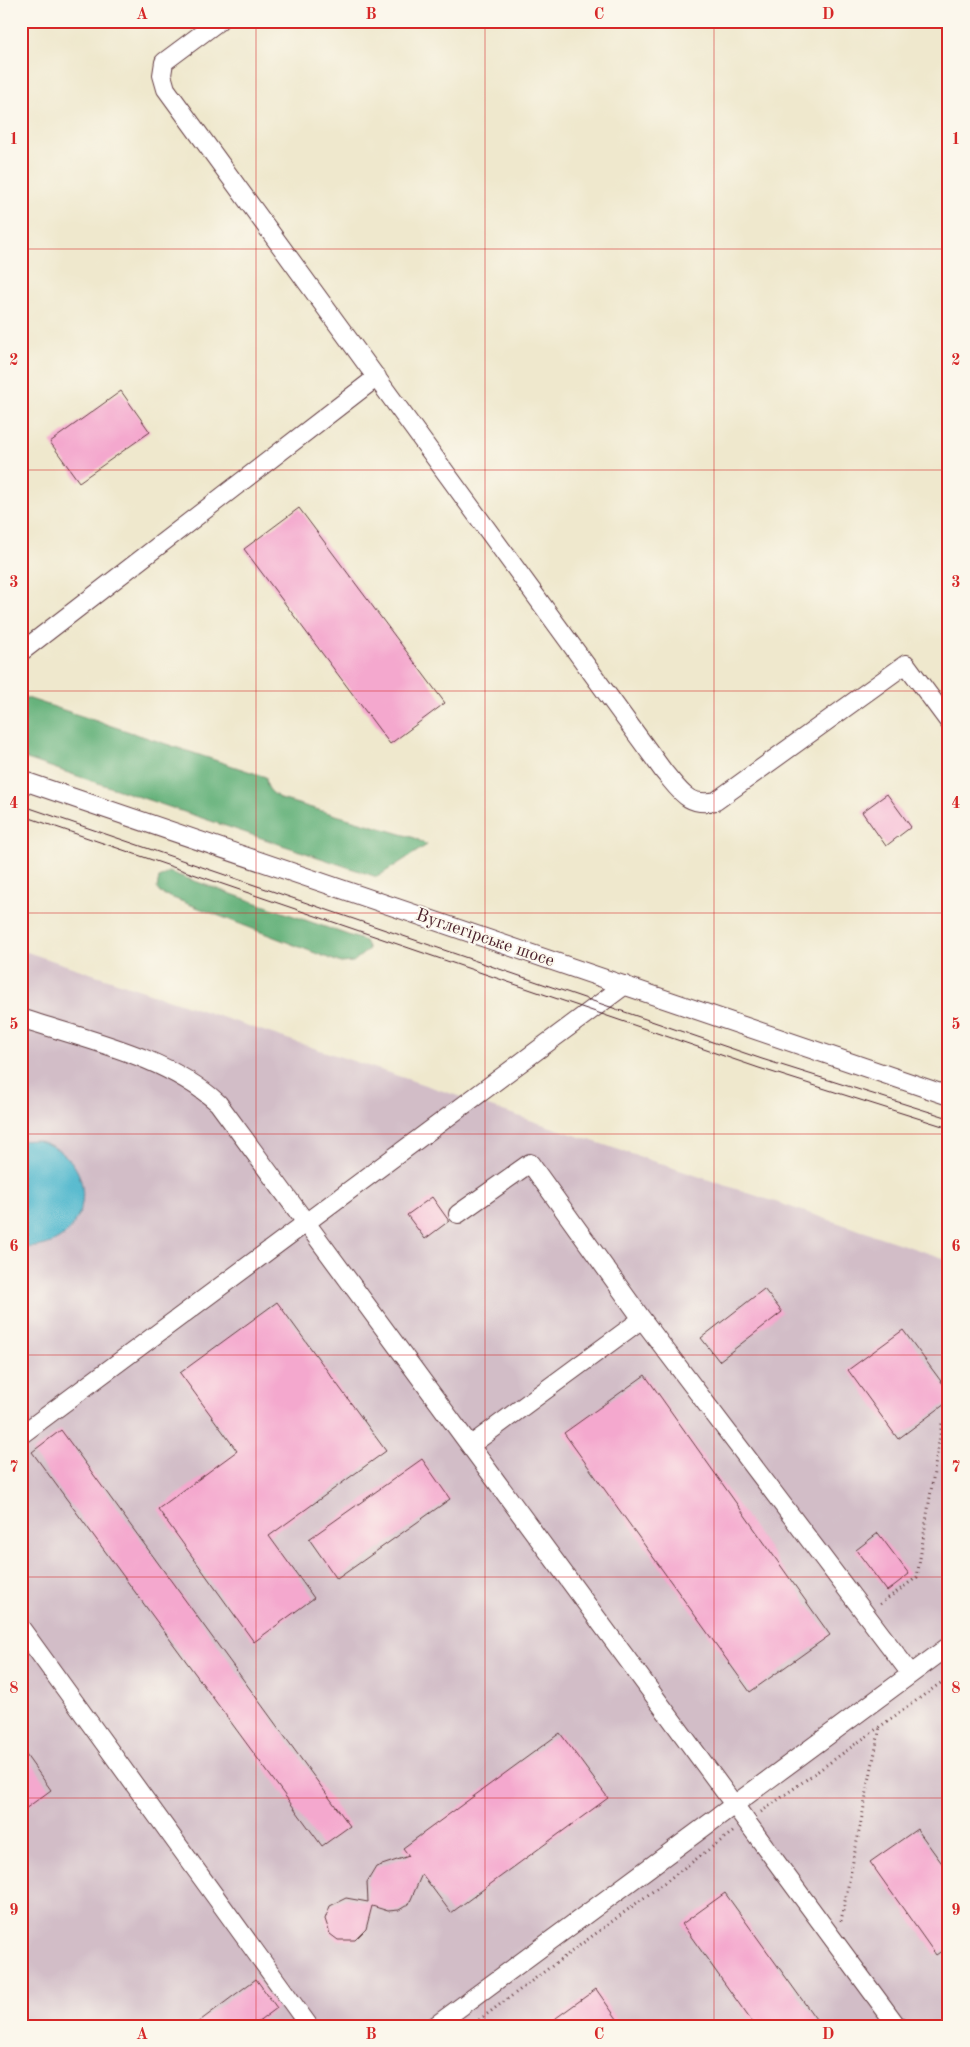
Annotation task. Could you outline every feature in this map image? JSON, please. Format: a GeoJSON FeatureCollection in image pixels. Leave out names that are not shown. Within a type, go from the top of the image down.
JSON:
{"type":"FeatureCollection","features":[{"type":"Feature","properties":{"kind":"street"},"geometry":{"type":"LineString","coordinates":[[219,21],[164,62],[162,75],[166,89],[664,772],[690,800],[702,804],[716,801],[906,664],[949,722]]}},
{"type":"Feature","properties":{"kind":"street"},"geometry":{"type":"LineString","coordinates":[[21,652],[377,376]]}},
{"type":"Feature","properties":{"kind":"street","name":"Вуглегірське шосе"},"geometry":{"type":"LineString","coordinates":[[21,780],[949,1096]]}},
{"type":"Feature","properties":{"kind":"street"},"geometry":{"type":"LineString","coordinates":[[21,1435],[625,985]]}},
{"type":"Feature","properties":{"kind":"street"},"geometry":{"type":"LineString","coordinates":[[21,1018],[144,1059],[198,1086],[218,1103],[307,1221],[897,2026]]}},
{"type":"Feature","properties":{"kind":"street"},"geometry":{"type":"LineString","coordinates":[[458,1214],[530,1163],[642,1319],[912,1674]]}},
{"type":"Feature","properties":{"kind":"street"},"geometry":{"type":"LineString","coordinates":[[471,1446],[642,1319]]}},
{"type":"Feature","properties":{"kind":"street"},"geometry":{"type":"LineString","coordinates":[[21,1628],[309,2026]]}},
{"type":"Feature","properties":{"kind":"street"},"geometry":{"type":"LineString","coordinates":[[435,2026],[949,1646]]}},
{"type":"Feature","properties":{"kind":"path"},"geometry":{"type":"LineString","coordinates":[[867,1613],[917,1577],[942,1423],[949,1418]]}},
{"type":"Feature","properties":{"kind":"path"},"geometry":{"type":"LineString","coordinates":[[471,2026],[747,1822],[949,1677]]}},
{"type":"Feature","properties":{"kind":"path"},"geometry":{"type":"LineString","coordinates":[[836,1944],[880,1726]]}},
{"type":"Feature","properties":{"kind":"shaded area"},"geometry":{"type":"Polygon","coordinates":[[[21,950],[949,1260],[949,2026],[21,2026],[21,950]]]}},
{"type":"Feature","properties":{"kind":"green space"},"geometry":{"type":"Polygon","coordinates":[[[21,696],[266,777],[270,790],[281,799],[415,838],[427,845],[377,877],[21,757],[21,696]]]}},
{"type":"Feature","properties":{"kind":"green space"},"geometry":{"type":"Polygon","coordinates":[[[169,872],[365,941],[369,949],[353,962],[341,963],[160,893],[157,888],[159,878],[169,872]]]}},
{"type":"Feature","properties":{"kind":"water"},"geometry":{"type":"Polygon","coordinates":[[[35,1140],[59,1150],[74,1165],[82,1184],[82,1203],[76,1221],[63,1236],[45,1245],[21,1247],[21,1141],[35,1140]]]}},
{"type":"Feature","properties":{"kind":"building"},"geometry":{"type":"Polygon","coordinates":[[[121,391],[150,432],[79,482],[50,442],[121,391]]]}},
{"type":"Feature","properties":{"kind":"building"},"geometry":{"type":"Polygon","coordinates":[[[299,508],[445,703],[390,744],[244,549],[299,508]]]}},
{"type":"Feature","properties":{"kind":"building"},"geometry":{"type":"Polygon","coordinates":[[[887,794],[911,827],[886,846],[862,812],[887,794]]]}},
{"type":"Feature","properties":{"kind":"building"},"geometry":{"type":"Polygon","coordinates":[[[432,1197],[449,1221],[425,1239],[407,1215],[432,1197]]]}},
{"type":"Feature","properties":{"kind":"building"},"geometry":{"type":"Polygon","coordinates":[[[764,1289],[782,1312],[719,1361],[701,1338],[764,1289]]]}},
{"type":"Feature","properties":{"kind":"building"},"geometry":{"type":"Polygon","coordinates":[[[277,1302],[386,1451],[269,1536],[314,1598],[254,1642],[158,1509],[237,1451],[180,1373],[277,1302]]]}},
{"type":"Feature","properties":{"kind":"building"},"geometry":{"type":"Polygon","coordinates":[[[903,1330],[949,1392],[949,1401],[898,1439],[848,1370],[903,1330]]]}},
{"type":"Feature","properties":{"kind":"building"},"geometry":{"type":"Polygon","coordinates":[[[645,1375],[830,1635],[750,1692],[564,1433],[645,1375]]]}},
{"type":"Feature","properties":{"kind":"building"},"geometry":{"type":"Polygon","coordinates":[[[61,1430],[350,1826],[322,1846],[32,1452],[61,1430]]]}},
{"type":"Feature","properties":{"kind":"building"},"geometry":{"type":"Polygon","coordinates":[[[422,1459],[450,1499],[337,1579],[309,1539],[422,1459]]]}},
{"type":"Feature","properties":{"kind":"building"},"geometry":{"type":"Polygon","coordinates":[[[878,1533],[909,1574],[887,1591],[856,1550],[878,1533]]]}},
{"type":"Feature","properties":{"kind":"building"},"geometry":{"type":"Polygon","coordinates":[[[560,1733],[608,1798],[451,1913],[422,1874],[409,1904],[399,1910],[388,1911],[372,1906],[366,1929],[355,1940],[338,1940],[330,1934],[325,1919],[330,1906],[346,1898],[368,1902],[367,1882],[376,1867],[409,1856],[403,1848],[560,1733]]]}},
{"type":"Feature","properties":{"kind":"building"},"geometry":{"type":"Polygon","coordinates":[[[21,1748],[51,1790],[21,1812],[21,1748]]]}},
{"type":"Feature","properties":{"kind":"building"},"geometry":{"type":"Polygon","coordinates":[[[917,1829],[949,1873],[949,1946],[936,1955],[870,1862],[917,1829]]]}},
{"type":"Feature","properties":{"kind":"building"},"geometry":{"type":"Polygon","coordinates":[[[725,1893],[821,2026],[755,2026],[682,1924],[725,1893]]]}},
{"type":"Feature","properties":{"kind":"building"},"geometry":{"type":"Polygon","coordinates":[[[256,1979],[277,2008],[253,2026],[193,2026],[256,1979]]]}},
{"type":"Feature","properties":{"kind":"building"},"geometry":{"type":"Polygon","coordinates":[[[596,1989],[622,2026],[545,2026],[596,1989]]]}},
{"type":"Feature","properties":{"kind":"tram line"},"geometry":{"type":"LineString","coordinates":[[21,805],[762,1059],[949,1118]]}},
{"type":"Feature","properties":{"kind":"tram line"},"geometry":{"type":"LineString","coordinates":[[21,815],[759,1068],[949,1128]]}}]}
